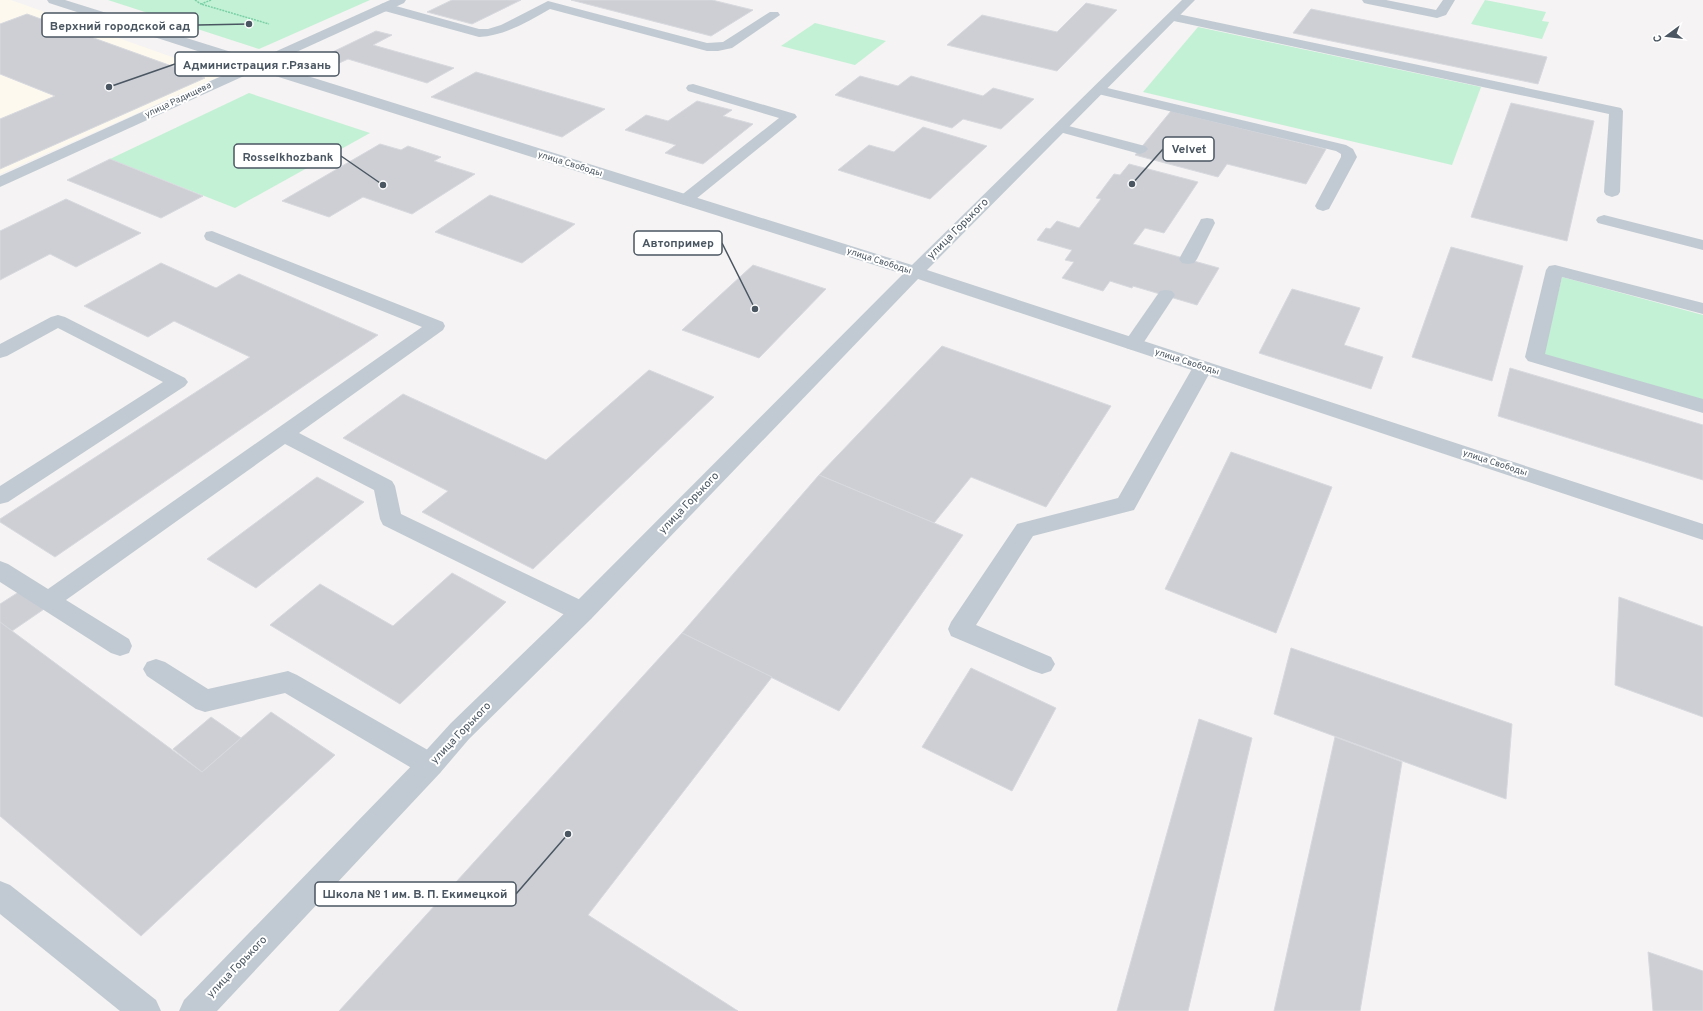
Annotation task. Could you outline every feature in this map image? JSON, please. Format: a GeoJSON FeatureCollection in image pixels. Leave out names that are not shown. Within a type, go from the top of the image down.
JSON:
{"type":"FeatureCollection","features":[{"type":"Feature","properties":{"kind":"street","name":"улица Свободы"},"geometry":{"type":"LineString","coordinates":[[53,0],[914,272],[1703,532]]}},
{"type":"Feature","properties":{"kind":"street","name":"улица Радищева"},"geometry":{"type":"LineString","coordinates":[[0,182],[400,0]]}},
{"type":"Feature","properties":{"kind":"street","name":"улица Горького"},"geometry":{"type":"LineString","coordinates":[[194,1011],[460,732],[582,612],[914,272],[1189,0]]}},
{"type":"Feature","properties":{"kind":"street"},"geometry":{"type":"LineString","coordinates":[[1368,0],[1437,14],[1442,12],[1449,0]]}},
{"type":"Feature","properties":{"kind":"street"},"geometry":{"type":"LineString","coordinates":[[385,7],[478,33],[486,33],[497,31],[547,2],[707,47],[727,45],[774,15]]}},
{"type":"Feature","properties":{"kind":"street"},"geometry":{"type":"LineString","coordinates":[[1173,17],[1616,110],[1612,192]]}},
{"type":"Feature","properties":{"kind":"street"},"geometry":{"type":"LineString","coordinates":[[685,200],[790,117],[693,88]]}},
{"type":"Feature","properties":{"kind":"street"},"geometry":{"type":"LineString","coordinates":[[1099,90],[1341,148],[1348,152],[1349,157],[1323,206]]}},
{"type":"Feature","properties":{"kind":"street"},"geometry":{"type":"LineString","coordinates":[[1061,128],[1140,149]]}},
{"type":"Feature","properties":{"kind":"street"},"geometry":{"type":"LineString","coordinates":[[1604,220],[1703,245]]}},
{"type":"Feature","properties":{"kind":"street"},"geometry":{"type":"LineString","coordinates":[[1188,259],[1207,222]]}},
{"type":"Feature","properties":{"kind":"street"},"geometry":{"type":"LineString","coordinates":[[48,601],[436,326],[212,236]]}},
{"type":"Feature","properties":{"kind":"street"},"geometry":{"type":"LineString","coordinates":[[1703,309],[1555,270],[1535,357],[1703,406]]}},
{"type":"Feature","properties":{"kind":"street"},"geometry":{"type":"LineString","coordinates":[[1133,344],[1166,295]]}},
{"type":"Feature","properties":{"kind":"street"},"geometry":{"type":"LineString","coordinates":[[0,352],[58,320],[178,382],[0,496]]}},
{"type":"Feature","properties":{"kind":"street"},"geometry":{"type":"LineString","coordinates":[[1042,664],[960,629],[1025,530],[1126,504],[1203,367]]}},
{"type":"Feature","properties":{"kind":"street"},"geometry":{"type":"LineString","coordinates":[[283,434],[384,486],[391,519],[582,612]]}},
{"type":"Feature","properties":{"kind":"street"},"geometry":{"type":"LineString","coordinates":[[0,570],[120,646]]}},
{"type":"Feature","properties":{"kind":"street"},"geometry":{"type":"LineString","coordinates":[[156,669],[205,701],[288,682],[430,765]]}},
{"type":"Feature","properties":{"kind":"street"},"geometry":{"type":"LineString","coordinates":[[0,895],[145,1011]]}},
{"type":"Feature","properties":{"kind":"path"},"geometry":{"type":"LineString","coordinates":[[195,0],[201,4],[269,24]]}},
{"type":"Feature","properties":{"kind":"path"},"geometry":{"type":"LineString","coordinates":[[201,4],[211,0]]}},
{"type":"Feature","properties":{"kind":"shaded area"},"geometry":{"type":"Polygon","coordinates":[[[0,0],[11,0],[223,75],[0,174],[0,0]]]}},
{"type":"Feature","properties":{"kind":"green space"},"geometry":{"type":"Polygon","coordinates":[[[108,0],[370,0],[259,49],[108,0]]]}},
{"type":"Feature","properties":{"kind":"green space"},"geometry":{"type":"Polygon","coordinates":[[[1485,0],[1546,12],[1542,21],[1549,22],[1542,39],[1471,24],[1485,0]]]}},
{"type":"Feature","properties":{"kind":"green space"},"geometry":{"type":"Polygon","coordinates":[[[815,23],[886,41],[855,65],[781,46],[815,23]]]}},
{"type":"Feature","properties":{"kind":"green space"},"geometry":{"type":"Polygon","coordinates":[[[1198,27],[1481,87],[1452,165],[1143,92],[1198,27]]]}},
{"type":"Feature","properties":{"kind":"green space"},"geometry":{"type":"Polygon","coordinates":[[[249,93],[370,133],[235,208],[110,159],[249,93]]]}},
{"type":"Feature","properties":{"kind":"green space"},"geometry":{"type":"Polygon","coordinates":[[[1562,277],[1703,315],[1703,402],[1543,355],[1562,277]]]}},
{"type":"Feature","properties":{"kind":"building"},"geometry":{"type":"Polygon","coordinates":[[[452,0],[521,0],[472,24],[427,12],[452,0]]]}},
{"type":"Feature","properties":{"kind":"building"},"geometry":{"type":"Polygon","coordinates":[[[571,0],[712,0],[753,10],[711,36],[571,0]]]}},
{"type":"Feature","properties":{"kind":"building"},"geometry":{"type":"Polygon","coordinates":[[[1086,3],[1117,10],[1057,71],[947,45],[982,15],[1057,32],[1086,3]]]}},
{"type":"Feature","properties":{"kind":"building"},"geometry":{"type":"Polygon","coordinates":[[[1311,9],[1547,57],[1538,84],[1293,33],[1311,9]]]}},
{"type":"Feature","properties":{"kind":"building"},"geometry":{"type":"Polygon","coordinates":[[[27,14],[205,78],[0,169],[0,119],[55,96],[0,74],[0,24],[27,14]]]}},
{"type":"Feature","properties":{"kind":"building"},"geometry":{"type":"Polygon","coordinates":[[[376,31],[392,35],[373,45],[454,68],[427,83],[348,59],[335,65],[316,60],[376,31]]]}},
{"type":"Feature","properties":{"kind":"building"},"geometry":{"type":"Polygon","coordinates":[[[476,72],[605,109],[562,137],[431,97],[476,72]]]}},
{"type":"Feature","properties":{"kind":"building"},"geometry":{"type":"Polygon","coordinates":[[[860,76],[898,86],[911,76],[983,96],[993,88],[1034,99],[1001,129],[963,119],[952,128],[835,95],[860,76]]]}},
{"type":"Feature","properties":{"kind":"building"},"geometry":{"type":"Polygon","coordinates":[[[697,101],[732,110],[723,116],[753,124],[703,164],[665,153],[676,145],[625,130],[646,115],[668,121],[697,101]]]}},
{"type":"Feature","properties":{"kind":"building"},"geometry":{"type":"Polygon","coordinates":[[[1511,103],[1594,121],[1567,241],[1471,217],[1511,103]]]}},
{"type":"Feature","properties":{"kind":"building"},"geometry":{"type":"Polygon","coordinates":[[[1171,111],[1326,149],[1306,184],[1227,164],[1218,177],[1135,155],[1171,111]]]}},
{"type":"Feature","properties":{"kind":"building"},"geometry":{"type":"Polygon","coordinates":[[[923,127],[987,146],[930,199],[838,170],[869,145],[894,152],[923,127]]]}},
{"type":"Feature","properties":{"kind":"building"},"geometry":{"type":"Polygon","coordinates":[[[380,144],[401,150],[408,146],[441,157],[434,161],[475,174],[412,214],[363,197],[329,217],[282,201],[380,144]]]}},
{"type":"Feature","properties":{"kind":"building"},"geometry":{"type":"Polygon","coordinates":[[[110,159],[203,196],[161,218],[67,180],[110,159]]]}},
{"type":"Feature","properties":{"kind":"building"},"geometry":{"type":"Polygon","coordinates":[[[1129,164],[1198,182],[1164,233],[1145,228],[1133,244],[1219,268],[1197,305],[1133,286],[1132,288],[1110,281],[1103,291],[1062,278],[1074,262],[1065,260],[1072,250],[1037,240],[1046,228],[1050,229],[1057,221],[1079,228],[1101,199],[1096,198],[1114,174],[1120,175],[1129,164]]]}},
{"type":"Feature","properties":{"kind":"building"},"geometry":{"type":"Polygon","coordinates":[[[490,195],[575,224],[522,263],[435,232],[490,195]]]}},
{"type":"Feature","properties":{"kind":"building"},"geometry":{"type":"Polygon","coordinates":[[[66,199],[141,233],[76,267],[50,254],[0,280],[0,231],[66,199]]]}},
{"type":"Feature","properties":{"kind":"building"},"geometry":{"type":"Polygon","coordinates":[[[1451,247],[1523,266],[1492,381],[1412,357],[1451,247]]]}},
{"type":"Feature","properties":{"kind":"building"},"geometry":{"type":"Polygon","coordinates":[[[161,263],[216,288],[239,274],[378,335],[55,557],[0,522],[0,519],[250,357],[174,321],[148,337],[84,306],[161,263]]]}},
{"type":"Feature","properties":{"kind":"building"},"geometry":{"type":"Polygon","coordinates":[[[753,265],[826,289],[759,358],[682,330],[753,265]]]}},
{"type":"Feature","properties":{"kind":"building"},"geometry":{"type":"Polygon","coordinates":[[[1292,289],[1360,308],[1344,345],[1383,357],[1371,389],[1259,353],[1292,289]]]}},
{"type":"Feature","properties":{"kind":"building"},"geometry":{"type":"Polygon","coordinates":[[[942,346],[1111,406],[1046,507],[971,477],[934,523],[819,475],[942,346]]]}},
{"type":"Feature","properties":{"kind":"building"},"geometry":{"type":"Polygon","coordinates":[[[1510,368],[1703,425],[1703,480],[1498,416],[1510,368]]]}},
{"type":"Feature","properties":{"kind":"building"},"geometry":{"type":"Polygon","coordinates":[[[649,370],[714,397],[533,569],[422,512],[448,491],[343,438],[403,394],[546,460],[649,370]]]}},
{"type":"Feature","properties":{"kind":"building"},"geometry":{"type":"Polygon","coordinates":[[[1231,452],[1332,487],[1276,633],[1165,589],[1231,452]]]}},
{"type":"Feature","properties":{"kind":"building"},"geometry":{"type":"Polygon","coordinates":[[[819,475],[963,535],[839,711],[682,633],[819,475]]]}},
{"type":"Feature","properties":{"kind":"building"},"geometry":{"type":"Polygon","coordinates":[[[317,477],[364,502],[256,588],[207,559],[317,477]]]}},
{"type":"Feature","properties":{"kind":"building"},"geometry":{"type":"Polygon","coordinates":[[[452,573],[506,602],[400,704],[270,625],[320,584],[393,626],[452,573]]]}},
{"type":"Feature","properties":{"kind":"building"},"geometry":{"type":"Polygon","coordinates":[[[25,588],[50,605],[12,631],[0,622],[0,604],[25,588]]]}},
{"type":"Feature","properties":{"kind":"building"},"geometry":{"type":"Polygon","coordinates":[[[1619,597],[1703,627],[1703,717],[1615,685],[1619,597]]]}},
{"type":"Feature","properties":{"kind":"building"},"geometry":{"type":"Polygon","coordinates":[[[0,622],[202,772],[271,712],[335,755],[141,936],[0,816],[0,622]]]}},
{"type":"Feature","properties":{"kind":"building"},"geometry":{"type":"Polygon","coordinates":[[[682,633],[772,677],[588,915],[738,1011],[339,1011],[682,633]]]}},
{"type":"Feature","properties":{"kind":"building"},"geometry":{"type":"Polygon","coordinates":[[[1291,648],[1512,724],[1506,799],[1274,714],[1291,648]]]}},
{"type":"Feature","properties":{"kind":"building"},"geometry":{"type":"Polygon","coordinates":[[[971,668],[1056,708],[1012,791],[922,747],[971,668]]]}},
{"type":"Feature","properties":{"kind":"building"},"geometry":{"type":"Polygon","coordinates":[[[211,717],[241,738],[202,772],[173,749],[211,717]]]}},
{"type":"Feature","properties":{"kind":"building"},"geometry":{"type":"Polygon","coordinates":[[[1199,719],[1252,738],[1188,1011],[1117,1011],[1199,719]]]}},
{"type":"Feature","properties":{"kind":"building"},"geometry":{"type":"Polygon","coordinates":[[[1335,737],[1402,762],[1360,1011],[1274,1011],[1335,737]]]}},
{"type":"Feature","properties":{"kind":"building"},"geometry":{"type":"Polygon","coordinates":[[[1648,952],[1703,971],[1703,1011],[1653,1011],[1648,952]]]}},
{"type":"Feature","properties":{"kind":"place","name":"Верхний городской сад"},"geometry":{"type":"Point","coordinates":[249,24]}},
{"type":"Feature","properties":{"kind":"place","name":"Администрация г.Рязань"},"geometry":{"type":"Point","coordinates":[109,87]}},
{"type":"Feature","properties":{"kind":"place","name":"Velvet"},"geometry":{"type":"Point","coordinates":[1132,184]}},
{"type":"Feature","properties":{"kind":"place","name":"Rosselkhozbank"},"geometry":{"type":"Point","coordinates":[383,185]}},
{"type":"Feature","properties":{"kind":"place","name":"Автопример"},"geometry":{"type":"Point","coordinates":[755,309]}},
{"type":"Feature","properties":{"kind":"place","name":"Школа № 1 им. В. П. Екимецкой"},"geometry":{"type":"Point","coordinates":[568,834]}}]}
